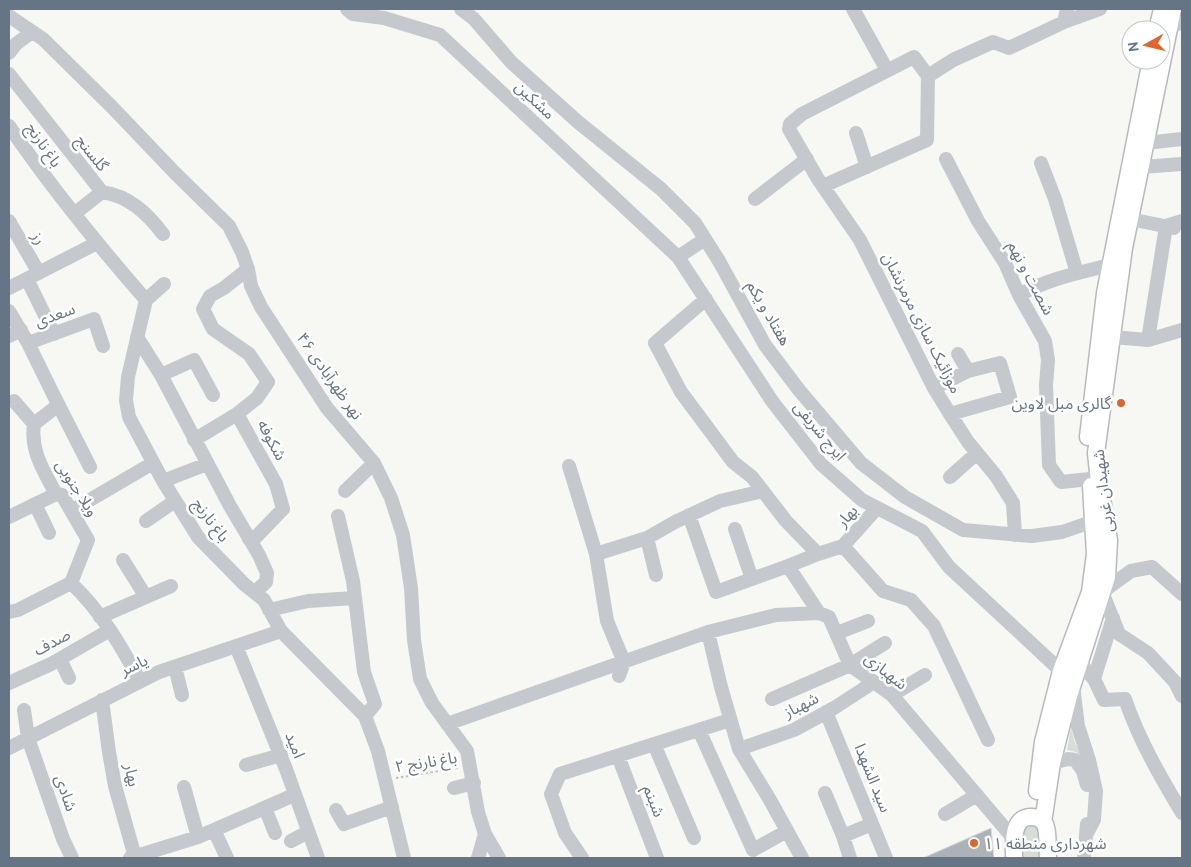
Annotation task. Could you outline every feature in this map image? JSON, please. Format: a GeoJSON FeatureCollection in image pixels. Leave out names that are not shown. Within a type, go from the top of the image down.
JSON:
{"type":"FeatureCollection","features":[{"type":"Feature","properties":{"kind":"main road","name":"شهیدان غربی"},"geometry":{"type":"LineString","coordinates":[[1038,819],[1043,742],[1067,677],[1090,592],[1095,554],[1094,521],[1086,449],[1105,293],[1149,70]]}},
{"type":"Feature","properties":{"kind":"main road","name":"شهیدان غربی"},"geometry":{"type":"LineString","coordinates":[[1038,819],[1052,763],[1067,677],[1079,662],[1107,577],[1109,540],[1096,453],[1124,248],[1161,70]]}},
{"type":"Feature","properties":{"kind":"main road"},"geometry":{"type":"LineString","coordinates":[[1014,858],[1013,838],[1018,824],[1028,817],[1038,819],[1046,831],[1048,858]]}},
{"type":"Feature","properties":{"kind":"street","name":"مشکین"},"geometry":{"type":"LineString","coordinates":[[347,9],[353,14],[384,18],[440,36],[678,258]]}},
{"type":"Feature","properties":{"kind":"street","name":"هفتاد و یکم"},"geometry":{"type":"LineString","coordinates":[[461,9],[474,19],[511,62],[578,122],[662,189],[695,223],[719,261],[765,345],[799,390],[861,463],[905,497],[963,530],[1032,536],[1062,532],[1094,521]]}},
{"type":"Feature","properties":{"kind":"street"},"geometry":{"type":"LineString","coordinates":[[823,186],[927,140],[928,76],[914,57],[887,70],[853,9]]}},
{"type":"Feature","properties":{"kind":"street"},"geometry":{"type":"LineString","coordinates":[[928,76],[953,60],[993,42],[1009,48],[1066,15],[1100,9]]}},
{"type":"Feature","properties":{"kind":"street","name":"نهر ظهرآبادی ۴۶"},"geometry":{"type":"LineString","coordinates":[[9,16],[43,39],[229,226],[248,269],[250,286],[260,307],[327,408],[374,463],[391,498],[404,535],[411,588],[414,640],[420,679],[432,703],[467,751],[478,812],[485,834],[499,858]]}},
{"type":"Feature","properties":{"kind":"street"},"geometry":{"type":"LineString","coordinates":[[9,53],[16,44],[32,32]]}},
{"type":"Feature","properties":{"kind":"street","name":"موزائیک سازی مرمرنشان"},"geometry":{"type":"LineString","coordinates":[[887,70],[802,114],[790,124],[789,129],[823,186],[860,240],[934,388],[977,453],[996,476],[1012,503],[1015,535]]}},
{"type":"Feature","properties":{"kind":"street","name":"گلسنج"},"geometry":{"type":"LineString","coordinates":[[9,74],[102,192],[123,197],[141,209],[163,234]]}},
{"type":"Feature","properties":{"kind":"street","name":"باغ نارنج"},"geometry":{"type":"LineString","coordinates":[[9,126],[74,214],[146,300],[128,378],[126,400],[129,417],[163,481],[198,537],[264,600],[281,631],[365,716],[378,751],[404,858]]}},
{"type":"Feature","properties":{"kind":"street"},"geometry":{"type":"LineString","coordinates":[[856,133],[867,167]]}},
{"type":"Feature","properties":{"kind":"street"},"geometry":{"type":"LineString","coordinates":[[1146,143],[1182,139]]}},
{"type":"Feature","properties":{"kind":"street"},"geometry":{"type":"LineString","coordinates":[[755,199],[807,159]]}},
{"type":"Feature","properties":{"kind":"street","name":"شصت و نهم"},"geometry":{"type":"LineString","coordinates":[[946,159],[978,221],[1006,263],[1020,295],[1045,341],[1048,360],[1046,385],[1049,465],[1061,482],[1090,479]]}},
{"type":"Feature","properties":{"kind":"street"},"geometry":{"type":"LineString","coordinates":[[1040,163],[1055,199],[1077,273]]}},
{"type":"Feature","properties":{"kind":"street"},"geometry":{"type":"LineString","coordinates":[[1141,167],[1182,164]]}},
{"type":"Feature","properties":{"kind":"street"},"geometry":{"type":"LineString","coordinates":[[74,214],[102,192]]}},
{"type":"Feature","properties":{"kind":"street"},"geometry":{"type":"LineString","coordinates":[[1130,218],[1182,230]]}},
{"type":"Feature","properties":{"kind":"street","name":"رز"},"geometry":{"type":"LineString","coordinates":[[9,221],[33,276],[54,334]]}},
{"type":"Feature","properties":{"kind":"street"},"geometry":{"type":"LineString","coordinates":[[1166,226],[1182,221]]}},
{"type":"Feature","properties":{"kind":"street"},"geometry":{"type":"LineString","coordinates":[[1148,340],[1166,226]]}},
{"type":"Feature","properties":{"kind":"street"},"geometry":{"type":"LineString","coordinates":[[678,258],[706,239]]}},
{"type":"Feature","properties":{"kind":"street"},"geometry":{"type":"LineString","coordinates":[[9,288],[97,243]]}},
{"type":"Feature","properties":{"kind":"street","name":"ایرج شریفی"},"geometry":{"type":"LineString","coordinates":[[678,258],[772,401],[821,464],[862,500],[922,531],[949,567],[1067,677]]}},
{"type":"Feature","properties":{"kind":"street"},"geometry":{"type":"LineString","coordinates":[[1020,295],[1061,276],[1110,265]]}},
{"type":"Feature","properties":{"kind":"street","name":"شکوفه"},"geometry":{"type":"LineString","coordinates":[[248,269],[224,288],[210,296],[203,308],[213,328],[249,354],[268,382],[257,398],[237,414],[276,484],[283,508],[256,537],[249,539]]}},
{"type":"Feature","properties":{"kind":"street"},"geometry":{"type":"LineString","coordinates":[[146,300],[164,284]]}},
{"type":"Feature","properties":{"kind":"street"},"geometry":{"type":"LineString","coordinates":[[706,299],[655,343],[681,392],[733,462],[752,477],[786,521],[818,554]]}},
{"type":"Feature","properties":{"kind":"street"},"geometry":{"type":"LineString","coordinates":[[9,311],[15,333],[28,343],[90,467]]}},
{"type":"Feature","properties":{"kind":"street","name":"سعدی"},"geometry":{"type":"LineString","coordinates":[[28,343],[94,319],[103,346]]}},
{"type":"Feature","properties":{"kind":"street"},"geometry":{"type":"LineString","coordinates":[[1112,337],[1148,340],[1182,330]]}},
{"type":"Feature","properties":{"kind":"street"},"geometry":{"type":"LineString","coordinates":[[137,337],[161,374],[194,440],[267,573],[266,582],[255,592]]}},
{"type":"Feature","properties":{"kind":"street"},"geometry":{"type":"LineString","coordinates":[[958,354],[968,371]]}},
{"type":"Feature","properties":{"kind":"street"},"geometry":{"type":"LineString","coordinates":[[161,374],[194,360],[213,394]]}},
{"type":"Feature","properties":{"kind":"street"},"geometry":{"type":"LineString","coordinates":[[934,388],[968,371],[1000,363],[1010,397],[950,414]]}},
{"type":"Feature","properties":{"kind":"street"},"geometry":{"type":"LineString","coordinates":[[14,401],[34,424],[57,406],[56,400]]}},
{"type":"Feature","properties":{"kind":"street"},"geometry":{"type":"LineString","coordinates":[[194,440],[237,414]]}},
{"type":"Feature","properties":{"kind":"street","name":"ویلا جنوبی"},"geometry":{"type":"LineString","coordinates":[[34,424],[32,435],[36,456],[56,494],[62,495],[88,540],[71,583]]}},
{"type":"Feature","properties":{"kind":"street"},"geometry":{"type":"LineString","coordinates":[[950,477],[977,453]]}},
{"type":"Feature","properties":{"kind":"street"},"geometry":{"type":"LineString","coordinates":[[71,511],[154,463]]}},
{"type":"Feature","properties":{"kind":"street"},"geometry":{"type":"LineString","coordinates":[[346,491],[374,463]]}},
{"type":"Feature","properties":{"kind":"street"},"geometry":{"type":"LineString","coordinates":[[163,481],[207,464]]}},
{"type":"Feature","properties":{"kind":"street"},"geometry":{"type":"LineString","coordinates":[[569,466],[596,554],[607,621],[624,662],[619,676]]}},
{"type":"Feature","properties":{"kind":"street"},"geometry":{"type":"LineString","coordinates":[[596,554],[647,538],[689,515],[720,501],[763,492]]}},
{"type":"Feature","properties":{"kind":"street"},"geometry":{"type":"LineString","coordinates":[[9,517],[56,494]]}},
{"type":"Feature","properties":{"kind":"street"},"geometry":{"type":"LineString","coordinates":[[146,522],[176,500]]}},
{"type":"Feature","properties":{"kind":"street"},"geometry":{"type":"LineString","coordinates":[[35,504],[49,533]]}},
{"type":"Feature","properties":{"kind":"street","name":"بهار"},"geometry":{"type":"LineString","coordinates":[[843,546],[876,508]]}},
{"type":"Feature","properties":{"kind":"street"},"geometry":{"type":"LineString","coordinates":[[689,515],[716,592],[843,546],[883,591],[911,600],[934,626],[988,740]]}},
{"type":"Feature","properties":{"kind":"street"},"geometry":{"type":"LineString","coordinates":[[338,516],[355,598],[364,672],[375,704],[365,716]]}},
{"type":"Feature","properties":{"kind":"street"},"geometry":{"type":"LineString","coordinates":[[735,529],[752,579]]}},
{"type":"Feature","properties":{"kind":"street"},"geometry":{"type":"LineString","coordinates":[[647,538],[656,575]]}},
{"type":"Feature","properties":{"kind":"street"},"geometry":{"type":"LineString","coordinates":[[123,560],[146,596]]}},
{"type":"Feature","properties":{"kind":"street","name":"شهبازی"},"geometry":{"type":"LineString","coordinates":[[788,566],[819,613],[829,617],[850,665],[892,695],[1013,838]]}},
{"type":"Feature","properties":{"kind":"street"},"geometry":{"type":"LineString","coordinates":[[1182,594],[1152,567],[1131,571],[1102,592],[1119,634],[1148,653],[1175,682],[1182,696]]}},
{"type":"Feature","properties":{"kind":"street"},"geometry":{"type":"LineString","coordinates":[[9,612],[18,610],[71,583],[84,595],[119,641],[140,682]]}},
{"type":"Feature","properties":{"kind":"street"},"geometry":{"type":"LineString","coordinates":[[100,617],[171,586]]}},
{"type":"Feature","properties":{"kind":"street"},"geometry":{"type":"LineString","coordinates":[[269,610],[308,601],[355,598]]}},
{"type":"Feature","properties":{"kind":"street"},"geometry":{"type":"LineString","coordinates":[[447,724],[708,632],[776,615],[819,613]]}},
{"type":"Feature","properties":{"kind":"street"},"geometry":{"type":"LineString","coordinates":[[1094,679],[1113,618]]}},
{"type":"Feature","properties":{"kind":"street"},"geometry":{"type":"LineString","coordinates":[[837,633],[868,621]]}},
{"type":"Feature","properties":{"kind":"street","name":"صدف"},"geometry":{"type":"LineString","coordinates":[[9,682],[60,659],[110,630]]}},
{"type":"Feature","properties":{"kind":"street","name":"یاسر"},"geometry":{"type":"LineString","coordinates":[[9,748],[140,682],[175,667],[281,631]]}},
{"type":"Feature","properties":{"kind":"street"},"geometry":{"type":"LineString","coordinates":[[708,632],[721,688],[739,749],[802,858]]}},
{"type":"Feature","properties":{"kind":"street"},"geometry":{"type":"LineString","coordinates":[[772,699],[850,665],[885,643]]}},
{"type":"Feature","properties":{"kind":"street","name":"امید"},"geometry":{"type":"LineString","coordinates":[[236,646],[280,755],[318,858]]}},
{"type":"Feature","properties":{"kind":"street"},"geometry":{"type":"LineString","coordinates":[[60,659],[69,678]]}},
{"type":"Feature","properties":{"kind":"street"},"geometry":{"type":"LineString","coordinates":[[1079,662],[1094,679],[1104,700],[1125,699],[1134,726],[1158,773],[1182,813]]}},
{"type":"Feature","properties":{"kind":"street"},"geometry":{"type":"LineString","coordinates":[[175,667],[182,695]]}},
{"type":"Feature","properties":{"kind":"street"},"geometry":{"type":"LineString","coordinates":[[892,695],[925,675]]}},
{"type":"Feature","properties":{"kind":"street"},"geometry":{"type":"LineString","coordinates":[[1067,677],[1078,726],[1096,790],[1094,820],[1087,833]]}},
{"type":"Feature","properties":{"kind":"street","name":"شهباز"},"geometry":{"type":"LineString","coordinates":[[739,749],[794,730],[874,682]]}},
{"type":"Feature","properties":{"kind":"street","name":"بهار"},"geometry":{"type":"LineString","coordinates":[[102,700],[109,752],[132,858]]}},
{"type":"Feature","properties":{"kind":"street","name":"شادی"},"geometry":{"type":"LineString","coordinates":[[24,710],[28,738],[63,839],[72,858]]}},
{"type":"Feature","properties":{"kind":"street","name":"سید الشهدا"},"geometry":{"type":"LineString","coordinates":[[826,712],[886,858]]}},
{"type":"Feature","properties":{"kind":"street"},"geometry":{"type":"LineString","coordinates":[[582,858],[565,833],[551,794],[560,774],[730,720]]}},
{"type":"Feature","properties":{"kind":"street"},"geometry":{"type":"LineString","coordinates":[[699,730],[753,850],[787,831]]}},
{"type":"Feature","properties":{"kind":"street"},"geometry":{"type":"LineString","coordinates":[[654,744],[694,838]]}},
{"type":"Feature","properties":{"kind":"street"},"geometry":{"type":"LineString","coordinates":[[246,765],[280,755]]}},
{"type":"Feature","properties":{"kind":"street","name":"شبنم"},"geometry":{"type":"LineString","coordinates":[[618,756],[657,858]]}},
{"type":"Feature","properties":{"kind":"street"},"geometry":{"type":"LineString","coordinates":[[1052,763],[1068,759],[1075,760],[1084,771],[1087,783],[1087,833],[1084,858]]}},
{"type":"Feature","properties":{"kind":"street"},"geometry":{"type":"LineString","coordinates":[[454,788],[474,783]]}},
{"type":"Feature","properties":{"kind":"street"},"geometry":{"type":"LineString","coordinates":[[184,787],[198,837]]}},
{"type":"Feature","properties":{"kind":"street"},"geometry":{"type":"LineString","coordinates":[[825,793],[850,858]]}},
{"type":"Feature","properties":{"kind":"street"},"geometry":{"type":"LineString","coordinates":[[132,858],[153,855],[294,795]]}},
{"type":"Feature","properties":{"kind":"street"},"geometry":{"type":"LineString","coordinates":[[945,814],[977,795]]}},
{"type":"Feature","properties":{"kind":"street"},"geometry":{"type":"LineString","coordinates":[[336,810],[344,824],[392,807]]}},
{"type":"Feature","properties":{"kind":"street"},"geometry":{"type":"LineString","coordinates":[[264,808],[275,833]]}},
{"type":"Feature","properties":{"kind":"street"},"geometry":{"type":"LineString","coordinates":[[843,836],[872,824]]}},
{"type":"Feature","properties":{"kind":"street"},"geometry":{"type":"LineString","coordinates":[[214,830],[227,858]]}},
{"type":"Feature","properties":{"kind":"street"},"geometry":{"type":"LineString","coordinates":[[291,841],[308,832]]}},
{"type":"Feature","properties":{"kind":"street"},"geometry":{"type":"LineString","coordinates":[[478,858],[485,834]]}},
{"type":"Feature","properties":{"kind":"path","name":"باغ نارنج ۲"},"geometry":{"type":"LineString","coordinates":[[385,780],[470,766]]}},
{"type":"Feature","properties":{"kind":"shaded area"},"geometry":{"type":"Polygon","coordinates":[[[1071,727],[1074,740],[1082,758],[1076,752],[1067,750],[1071,727]]]}},
{"type":"Feature","properties":{"kind":"shaded area"},"geometry":{"type":"Polygon","coordinates":[[[1031,822],[1039,827],[1042,858],[1021,858],[1021,833],[1026,825],[1031,822]]]}},
{"type":"Feature","properties":{"kind":"building","name":"شهرداری منطقه ۱۱"},"geometry":{"type":"Polygon","coordinates":[[[991,828],[994,858],[923,858],[991,828]]]}},
{"type":"Feature","properties":{"kind":"place","name":"گالری مبل لاوین"},"geometry":{"type":"Point","coordinates":[1121,403]}},
{"type":"Feature","properties":{"kind":"place","name":"شهرداری منطقه ۱۱"},"geometry":{"type":"Point","coordinates":[974,843]}}]}
